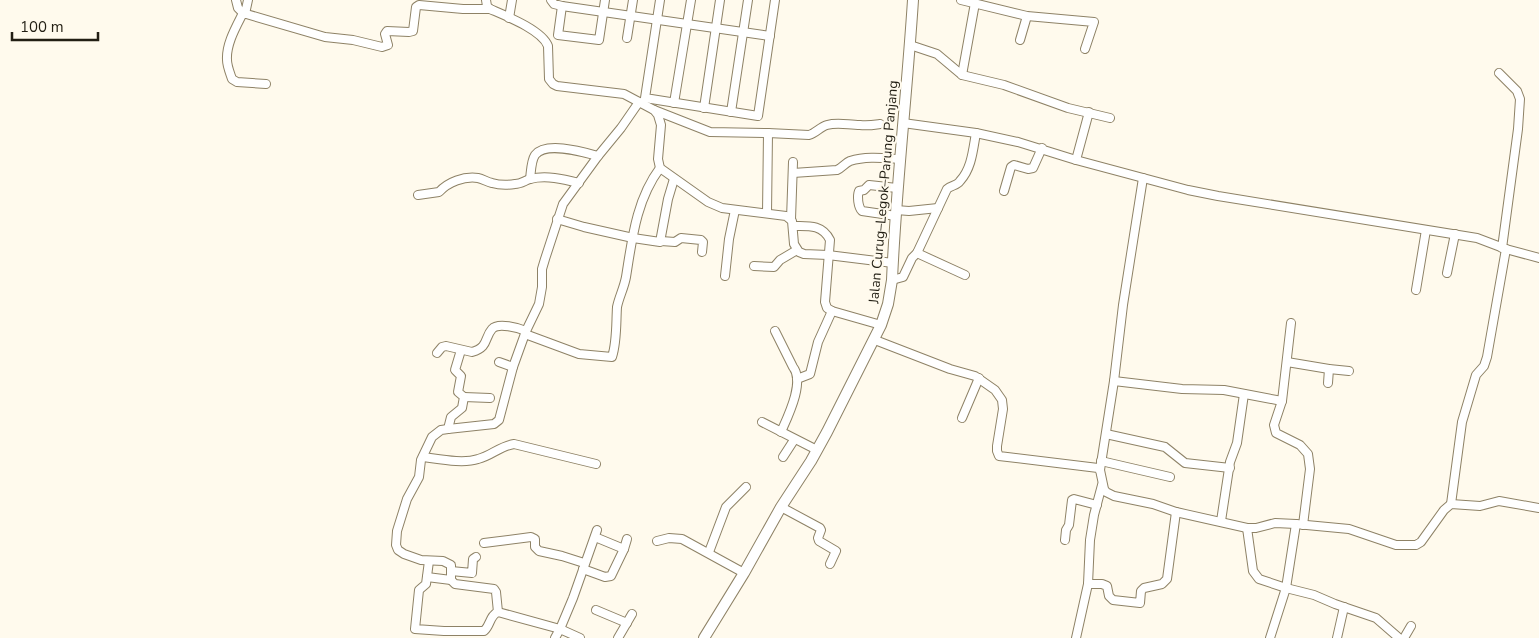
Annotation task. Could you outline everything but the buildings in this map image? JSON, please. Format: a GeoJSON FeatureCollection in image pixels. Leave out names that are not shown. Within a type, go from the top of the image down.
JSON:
{"type":"FeatureCollection","features":[{"type":"Feature","properties":{"kind":"main road","name":"Jalan Curug–Legok–Parung Panjang"},"geometry":{"type":"LineString","coordinates":[[704,638],[781,508],[812,461],[874,340],[888,304],[892,280],[899,159],[910,45],[912,0]]}},
{"type":"Feature","properties":{"kind":"street"},"geometry":{"type":"LineString","coordinates":[[236,0],[238,8],[244,14],[325,37],[353,40],[382,47],[388,44],[385,34],[387,31],[413,31],[416,7],[419,5],[463,9],[490,9],[538,34],[546,42],[548,46],[549,79],[556,86],[616,92],[632,97],[654,110],[710,132],[809,135],[814,134],[829,124],[844,123],[866,126],[880,124]]}},
{"type":"Feature","properties":{"kind":"street"},"geometry":{"type":"LineString","coordinates":[[248,0],[244,14],[234,31],[227,59],[232,79],[237,82],[266,84]]}},
{"type":"Feature","properties":{"kind":"street"},"geometry":{"type":"LineString","coordinates":[[486,0],[487,6],[490,9]]}},
{"type":"Feature","properties":{"kind":"street"},"geometry":{"type":"LineString","coordinates":[[509,18],[512,0]]}},
{"type":"Feature","properties":{"kind":"street"},"geometry":{"type":"LineString","coordinates":[[551,0],[554,4],[562,6],[576,4],[604,12],[770,36]]}},
{"type":"Feature","properties":{"kind":"street"},"geometry":{"type":"LineString","coordinates":[[562,6],[558,34],[599,40],[605,0]]}},
{"type":"Feature","properties":{"kind":"street"},"geometry":{"type":"LineString","coordinates":[[627,38],[633,0]]}},
{"type":"Feature","properties":{"kind":"street"},"geometry":{"type":"LineString","coordinates":[[660,0],[645,98],[758,116],[775,0]]}},
{"type":"Feature","properties":{"kind":"street"},"geometry":{"type":"LineString","coordinates":[[674,103],[691,0]]}},
{"type":"Feature","properties":{"kind":"street"},"geometry":{"type":"LineString","coordinates":[[704,108],[720,0]]}},
{"type":"Feature","properties":{"kind":"street"},"geometry":{"type":"LineString","coordinates":[[731,112],[748,0]]}},
{"type":"Feature","properties":{"kind":"street"},"geometry":{"type":"LineString","coordinates":[[961,0],[1027,16],[1094,22],[1085,50]]}},
{"type":"Feature","properties":{"kind":"street"},"geometry":{"type":"LineString","coordinates":[[962,75],[975,3]]}},
{"type":"Feature","properties":{"kind":"street"},"geometry":{"type":"LineString","coordinates":[[1020,40],[1027,16]]}},
{"type":"Feature","properties":{"kind":"street"},"geometry":{"type":"LineString","coordinates":[[910,45],[937,54],[962,75],[1004,85],[1060,106],[1110,118]]}},
{"type":"Feature","properties":{"kind":"street"},"geometry":{"type":"LineString","coordinates":[[1102,485],[1106,492],[1114,496],[1247,528],[1275,524],[1299,524],[1349,529],[1403,546],[1416,545],[1424,538],[1444,510],[1451,504],[1462,422],[1476,374],[1484,366],[1487,357],[1504,249],[1520,99],[1517,91],[1499,73]]}},
{"type":"Feature","properties":{"kind":"street"},"geometry":{"type":"LineString","coordinates":[[451,580],[451,565],[447,562],[421,560],[404,554],[398,550],[396,545],[397,531],[407,499],[419,477],[420,464],[432,438],[441,430],[494,424],[500,418],[513,367],[539,304],[542,269],[563,204],[639,102]]}},
{"type":"Feature","properties":{"kind":"street"},"geometry":{"type":"LineString","coordinates":[[654,110],[658,115],[661,125],[658,160],[660,168],[708,202],[722,208],[786,216],[792,222],[821,228],[830,240],[825,302],[827,308],[881,325]]}},
{"type":"Feature","properties":{"kind":"street"},"geometry":{"type":"LineString","coordinates":[[1076,160],[1089,112]]}},
{"type":"Feature","properties":{"kind":"street"},"geometry":{"type":"LineString","coordinates":[[903,123],[976,132],[1042,148],[1076,160],[1188,190],[1478,238],[1504,249],[1539,258]]}},
{"type":"Feature","properties":{"kind":"street"},"geometry":{"type":"LineString","coordinates":[[892,280],[903,277],[912,258],[917,253],[947,189],[959,184],[968,169],[976,132]]}},
{"type":"Feature","properties":{"kind":"street"},"geometry":{"type":"LineString","coordinates":[[767,213],[768,133]]}},
{"type":"Feature","properties":{"kind":"street"},"geometry":{"type":"LineString","coordinates":[[530,179],[534,157],[543,150],[566,148],[598,156]]}},
{"type":"Feature","properties":{"kind":"street"},"geometry":{"type":"LineString","coordinates":[[1004,191],[1012,166],[1033,168],[1042,148]]}},
{"type":"Feature","properties":{"kind":"street"},"geometry":{"type":"LineString","coordinates":[[793,173],[837,170],[849,162],[870,157],[899,159]]}},
{"type":"Feature","properties":{"kind":"street"},"geometry":{"type":"LineString","coordinates":[[794,162],[792,222],[794,244],[797,250],[804,254],[893,263]]}},
{"type":"Feature","properties":{"kind":"street"},"geometry":{"type":"LineString","coordinates":[[438,353],[445,346],[472,352],[479,349],[487,340],[491,330],[497,326],[511,327],[579,354],[612,357],[618,303],[624,284],[640,207],[649,186],[660,168]]}},
{"type":"Feature","properties":{"kind":"street"},"geometry":{"type":"LineString","coordinates":[[418,195],[439,192],[449,184],[468,178],[478,178],[492,183],[518,184],[530,179],[554,177],[579,183]]}},
{"type":"Feature","properties":{"kind":"street"},"geometry":{"type":"LineString","coordinates":[[1076,638],[1088,584],[1090,540],[1102,485],[1100,470],[1143,178]]}},
{"type":"Feature","properties":{"kind":"street"},"geometry":{"type":"LineString","coordinates":[[660,241],[674,179]]}},
{"type":"Feature","properties":{"kind":"street"},"geometry":{"type":"LineString","coordinates":[[897,188],[869,185],[858,193],[859,206],[862,211],[896,213],[938,208]]}},
{"type":"Feature","properties":{"kind":"street"},"geometry":{"type":"LineString","coordinates":[[725,276],[729,239],[735,210]]}},
{"type":"Feature","properties":{"kind":"street"},"geometry":{"type":"LineString","coordinates":[[557,219],[584,227],[657,242],[675,242],[681,238],[701,240],[703,242],[702,252]]}},
{"type":"Feature","properties":{"kind":"street"},"geometry":{"type":"LineString","coordinates":[[1416,290],[1426,230]]}},
{"type":"Feature","properties":{"kind":"street"},"geometry":{"type":"LineString","coordinates":[[1447,273],[1455,234]]}},
{"type":"Feature","properties":{"kind":"street"},"geometry":{"type":"LineString","coordinates":[[754,266],[774,267],[780,260],[797,250]]}},
{"type":"Feature","properties":{"kind":"street"},"geometry":{"type":"LineString","coordinates":[[917,253],[965,275]]}},
{"type":"Feature","properties":{"kind":"street"},"geometry":{"type":"LineString","coordinates":[[797,379],[810,374],[818,342],[832,311]]}},
{"type":"Feature","properties":{"kind":"street"},"geometry":{"type":"LineString","coordinates":[[1270,638],[1286,588],[1310,462],[1306,452],[1300,445],[1276,433],[1274,425],[1282,401],[1292,323]]}},
{"type":"Feature","properties":{"kind":"street"},"geometry":{"type":"LineString","coordinates":[[775,331],[796,372],[797,379],[793,402],[781,432]]}},
{"type":"Feature","properties":{"kind":"street"},"geometry":{"type":"LineString","coordinates":[[874,340],[979,378],[995,390],[1002,400],[1002,420],[997,446],[999,456],[1085,466],[1100,470]]}},
{"type":"Feature","properties":{"kind":"street"},"geometry":{"type":"LineString","coordinates":[[461,350],[455,370],[461,376],[458,393],[464,397],[490,398]]}},
{"type":"Feature","properties":{"kind":"street"},"geometry":{"type":"LineString","coordinates":[[499,362],[513,367]]}},
{"type":"Feature","properties":{"kind":"street"},"geometry":{"type":"LineString","coordinates":[[1287,362],[1349,371]]}},
{"type":"Feature","properties":{"kind":"street"},"geometry":{"type":"LineString","coordinates":[[1328,383],[1329,369]]}},
{"type":"Feature","properties":{"kind":"street"},"geometry":{"type":"LineString","coordinates":[[962,418],[979,378]]}},
{"type":"Feature","properties":{"kind":"street"},"geometry":{"type":"LineString","coordinates":[[1114,381],[1182,389],[1224,390],[1282,401]]}},
{"type":"Feature","properties":{"kind":"street"},"geometry":{"type":"LineString","coordinates":[[1221,521],[1232,454],[1237,442],[1244,394]]}},
{"type":"Feature","properties":{"kind":"street"},"geometry":{"type":"LineString","coordinates":[[448,429],[451,417],[462,408],[464,397]]}},
{"type":"Feature","properties":{"kind":"street"},"geometry":{"type":"LineString","coordinates":[[762,422],[794,440],[817,450]]}},
{"type":"Feature","properties":{"kind":"street"},"geometry":{"type":"LineString","coordinates":[[1106,434],[1166,447],[1185,463],[1230,468]]}},
{"type":"Feature","properties":{"kind":"street"},"geometry":{"type":"LineString","coordinates":[[783,457],[794,440]]}},
{"type":"Feature","properties":{"kind":"street"},"geometry":{"type":"LineString","coordinates":[[423,458],[473,460],[482,458],[505,445],[514,444],[596,464]]}},
{"type":"Feature","properties":{"kind":"street"},"geometry":{"type":"LineString","coordinates":[[1102,461],[1170,477]]}},
{"type":"Feature","properties":{"kind":"street"},"geometry":{"type":"LineString","coordinates":[[709,552],[726,507],[746,487]]}},
{"type":"Feature","properties":{"kind":"street"},"geometry":{"type":"LineString","coordinates":[[1065,540],[1072,500],[1097,505]]}},
{"type":"Feature","properties":{"kind":"street"},"geometry":{"type":"LineString","coordinates":[[1451,504],[1480,506],[1499,501],[1539,508]]}},
{"type":"Feature","properties":{"kind":"street"},"geometry":{"type":"LineString","coordinates":[[781,508],[820,528],[819,541],[836,551],[830,564]]}},
{"type":"Feature","properties":{"kind":"street"},"geometry":{"type":"LineString","coordinates":[[1088,584],[1107,586],[1109,596],[1113,600],[1140,603],[1144,588],[1162,584],[1167,579],[1176,512]]}},
{"type":"Feature","properties":{"kind":"street"},"geometry":{"type":"LineString","coordinates":[[1247,528],[1253,571],[1256,576],[1263,581],[1319,596],[1376,618],[1399,638]]}},
{"type":"Feature","properties":{"kind":"street"},"geometry":{"type":"LineString","coordinates":[[555,638],[596,534],[624,549]]}},
{"type":"Feature","properties":{"kind":"street"},"geometry":{"type":"LineString","coordinates":[[484,543],[531,537],[535,539],[536,547],[540,551],[562,556],[605,577],[611,576],[627,539]]}},
{"type":"Feature","properties":{"kind":"street"},"geometry":{"type":"LineString","coordinates":[[657,541],[669,538],[682,538],[744,573]]}},
{"type":"Feature","properties":{"kind":"street"},"geometry":{"type":"LineString","coordinates":[[451,571],[472,572],[472,559],[476,557]]}},
{"type":"Feature","properties":{"kind":"street"},"geometry":{"type":"LineString","coordinates":[[429,561],[426,584],[419,590],[415,629],[483,634],[492,616],[498,612],[560,629],[580,638]]}},
{"type":"Feature","properties":{"kind":"street"},"geometry":{"type":"LineString","coordinates":[[427,577],[451,580],[457,584],[494,590],[496,592],[498,612]]}},
{"type":"Feature","properties":{"kind":"street"},"geometry":{"type":"LineString","coordinates":[[1337,638],[1344,607]]}},
{"type":"Feature","properties":{"kind":"street"},"geometry":{"type":"LineString","coordinates":[[596,610],[627,622]]}},
{"type":"Feature","properties":{"kind":"street"},"geometry":{"type":"LineString","coordinates":[[618,638],[632,614]]}},
{"type":"Feature","properties":{"kind":"street"},"geometry":{"type":"LineString","coordinates":[[1404,638],[1411,626]]}}]}
